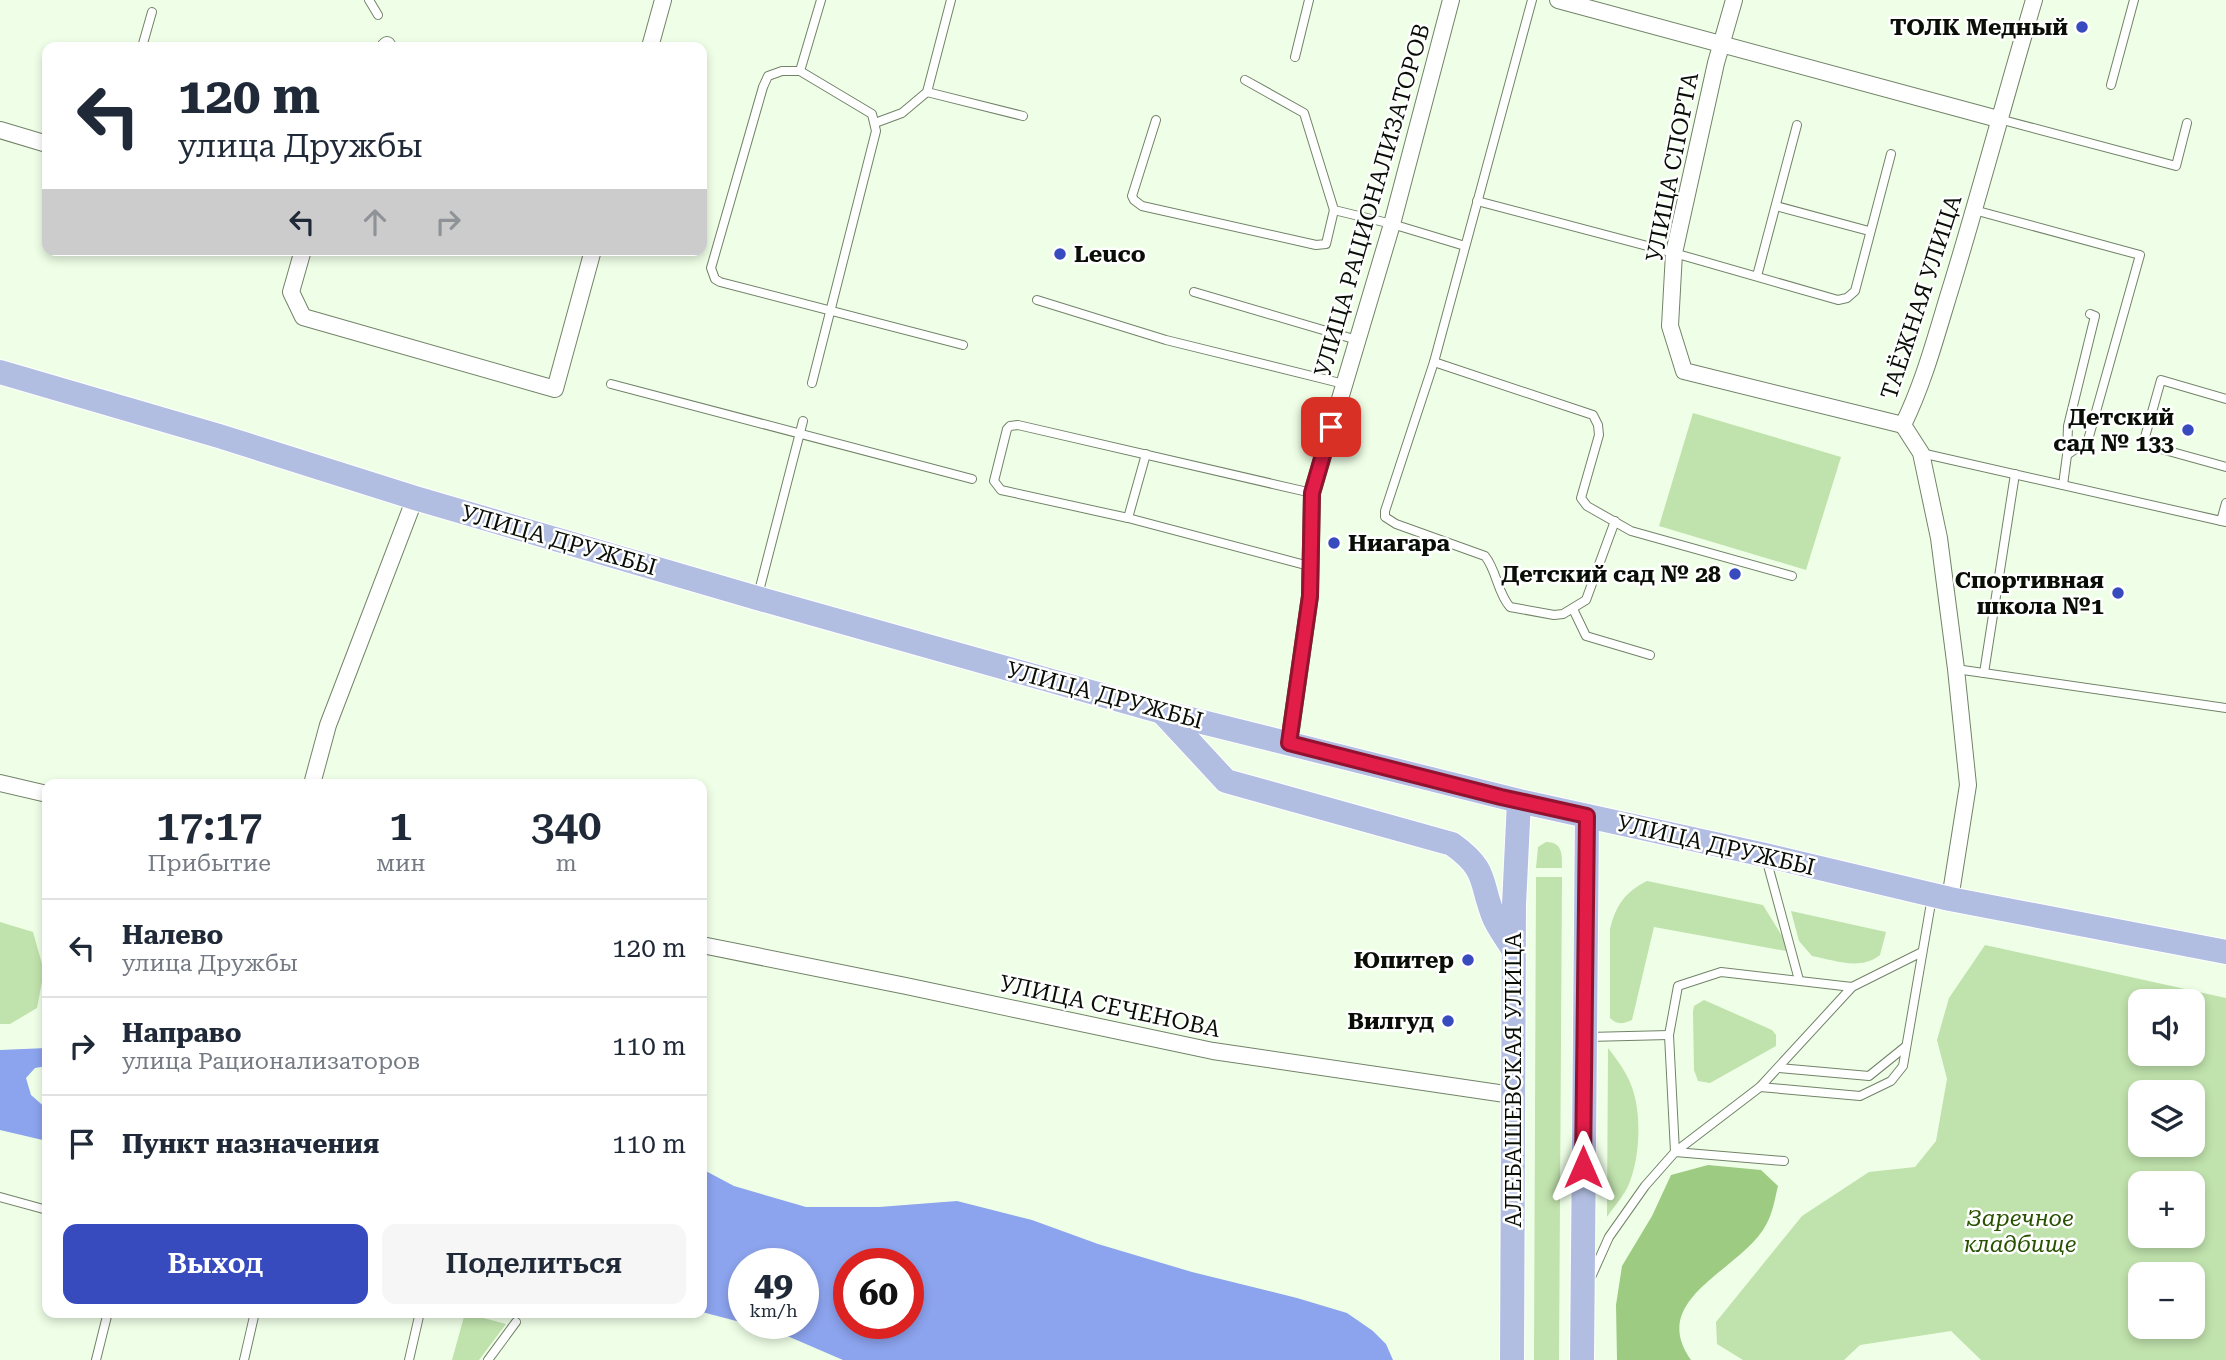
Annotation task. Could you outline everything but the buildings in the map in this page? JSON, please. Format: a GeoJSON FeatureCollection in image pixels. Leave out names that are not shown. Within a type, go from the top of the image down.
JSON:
{"type":"FeatureCollection","features":[{"type":"Feature","properties":{"kind":"main road","name":"УЛИЦА ДРУЖБЫ"},"geometry":{"type":"LineString","coordinates":[[0,372],[219,436],[415,498],[1162,712],[1519,801],[1941,897],[2226,952]]}},
{"type":"Feature","properties":{"kind":"main road"},"geometry":{"type":"LineString","coordinates":[[1162,712],[1226,781],[1452,844],[1470,856],[1482,876],[1495,920],[1513,950]]}},
{"type":"Feature","properties":{"kind":"main road","name":"АЛЕБАШЕВСКАЯ УЛИЦА"},"geometry":{"type":"LineString","coordinates":[[1512,1360],[1513,950],[1519,801]]}},
{"type":"Feature","properties":{"kind":"main road"},"geometry":{"type":"LineString","coordinates":[[1582,1360],[1587,816]]}},
{"type":"Feature","properties":{"kind":"street"},"geometry":{"type":"LineString","coordinates":[[651,42],[663,0]]}},
{"type":"Feature","properties":{"kind":"street","name":"УЛИЦА РАЦИОНАЛИЗАТОРОВ"},"geometry":{"type":"LineString","coordinates":[[1289,743],[1310,596],[1312,493],[1392,224],[1451,0]]}},
{"type":"Feature","properties":{"kind":"street"},"geometry":{"type":"LineString","coordinates":[[1558,0],[1998,119]]}},
{"type":"Feature","properties":{"kind":"street","name":"УЛИЦА СПОРТА"},"geometry":{"type":"LineString","coordinates":[[1734,0],[1721,44],[1674,253],[1670,326],[1684,371],[1903,425]]}},
{"type":"Feature","properties":{"kind":"street","name":"ТАЁЖНАЯ УЛИЦА"},"geometry":{"type":"LineString","coordinates":[[1941,897],[1968,785],[1939,538],[1921,453],[1903,425],[1918,393],[2034,0]]}},
{"type":"Feature","properties":{"kind":"street"},"geometry":{"type":"LineString","coordinates":[[0,130],[42,143]]}},
{"type":"Feature","properties":{"kind":"street"},"geometry":{"type":"LineString","coordinates":[[301,256],[291,292],[303,317],[555,389],[591,256]]}},
{"type":"Feature","properties":{"kind":"street"},"geometry":{"type":"LineString","coordinates":[[313,779],[328,725],[415,498]]}},
{"type":"Feature","properties":{"kind":"street"},"geometry":{"type":"LineString","coordinates":[[0,783],[42,793]]}},
{"type":"Feature","properties":{"kind":"street","name":"УЛИЦА СЕЧЕНОВА"},"geometry":{"type":"LineString","coordinates":[[707,946],[1213,1051],[1512,1095]]}},
{"type":"Feature","properties":{"kind":"lane"},"geometry":{"type":"LineString","coordinates":[[369,0],[378,15]]}},
{"type":"Feature","properties":{"kind":"lane"},"geometry":{"type":"LineString","coordinates":[[800,71],[821,0]]}},
{"type":"Feature","properties":{"kind":"lane"},"geometry":{"type":"LineString","coordinates":[[875,123],[902,113],[928,92],[951,0]]}},
{"type":"Feature","properties":{"kind":"lane"},"geometry":{"type":"LineString","coordinates":[[1295,57],[1309,0]]}},
{"type":"Feature","properties":{"kind":"lane"},"geometry":{"type":"LineString","coordinates":[[1532,0],[1434,362],[1385,517],[1396,524],[1485,556],[1493,567],[1504,601],[1510,607],[1554,615],[1563,614],[1586,600],[1615,521]]}},
{"type":"Feature","properties":{"kind":"lane"},"geometry":{"type":"LineString","coordinates":[[2111,85],[2134,0]]}},
{"type":"Feature","properties":{"kind":"lane"},"geometry":{"type":"LineString","coordinates":[[143,42],[152,12]]}},
{"type":"Feature","properties":{"kind":"lane"},"geometry":{"type":"LineString","coordinates":[[812,383],[830,310],[876,131],[872,114],[800,71],[782,71],[768,76],[711,268],[715,279],[720,282],[830,310],[963,345]]}},
{"type":"Feature","properties":{"kind":"lane"},"geometry":{"type":"LineString","coordinates":[[1156,120],[1132,196],[1142,206],[1316,245],[1326,244],[1334,211],[1304,113],[1245,80]]}},
{"type":"Feature","properties":{"kind":"lane"},"geometry":{"type":"LineString","coordinates":[[928,92],[1023,116]]}},
{"type":"Feature","properties":{"kind":"lane"},"geometry":{"type":"LineString","coordinates":[[1998,119],[2176,166],[2188,123]]}},
{"type":"Feature","properties":{"kind":"lane"},"geometry":{"type":"LineString","coordinates":[[1758,276],[1797,125]]}},
{"type":"Feature","properties":{"kind":"lane"},"geometry":{"type":"LineString","coordinates":[[1477,201],[1838,299],[1847,298],[1854,291],[1891,154]]}},
{"type":"Feature","properties":{"kind":"lane"},"geometry":{"type":"LineString","coordinates":[[1776,206],[1869,231]]}},
{"type":"Feature","properties":{"kind":"lane"},"geometry":{"type":"LineString","coordinates":[[1974,210],[2140,255],[2088,440],[2067,455]]}},
{"type":"Feature","properties":{"kind":"lane"},"geometry":{"type":"LineString","coordinates":[[1334,211],[1392,224],[1465,246]]}},
{"type":"Feature","properties":{"kind":"lane"},"geometry":{"type":"LineString","coordinates":[[1194,292],[1357,340]]}},
{"type":"Feature","properties":{"kind":"lane"},"geometry":{"type":"LineString","coordinates":[[1037,300],[1166,340],[1344,384]]}},
{"type":"Feature","properties":{"kind":"lane"},"geometry":{"type":"LineString","coordinates":[[2063,485],[2068,426],[2095,316],[2090,314]]}},
{"type":"Feature","properties":{"kind":"lane"},"geometry":{"type":"LineString","coordinates":[[1434,362],[1593,415],[1599,435],[1581,498],[1587,506],[1631,531],[1792,576]]}},
{"type":"Feature","properties":{"kind":"lane"},"geometry":{"type":"LineString","coordinates":[[2226,399],[2161,380],[2143,444],[2226,467]]}},
{"type":"Feature","properties":{"kind":"lane"},"geometry":{"type":"LineString","coordinates":[[611,384],[972,479]]}},
{"type":"Feature","properties":{"kind":"lane"},"geometry":{"type":"LineString","coordinates":[[757,598],[803,421]]}},
{"type":"Feature","properties":{"kind":"lane"},"geometry":{"type":"LineString","coordinates":[[1309,566],[1128,518],[997,487],[994,481],[1007,429],[1018,425],[1312,493]]}},
{"type":"Feature","properties":{"kind":"lane"},"geometry":{"type":"LineString","coordinates":[[1921,453],[2223,521],[2226,503]]}},
{"type":"Feature","properties":{"kind":"lane"},"geometry":{"type":"LineString","coordinates":[[1128,518],[1146,454]]}},
{"type":"Feature","properties":{"kind":"lane"},"geometry":{"type":"LineString","coordinates":[[1984,673],[2015,474]]}},
{"type":"Feature","properties":{"kind":"lane"},"geometry":{"type":"LineString","coordinates":[[1573,609],[1586,636],[1650,655]]}},
{"type":"Feature","properties":{"kind":"lane"},"geometry":{"type":"LineString","coordinates":[[1956,668],[2226,708]]}},
{"type":"Feature","properties":{"kind":"lane"},"geometry":{"type":"LineString","coordinates":[[1765,855],[1800,980]]}},
{"type":"Feature","properties":{"kind":"lane"},"geometry":{"type":"LineString","coordinates":[[1760,1087],[1860,1096],[1891,1082],[1903,1066],[1922,952],[1941,897]]}},
{"type":"Feature","properties":{"kind":"lane"},"geometry":{"type":"LineString","coordinates":[[1583,1296],[1609,1237],[1645,1186],[1675,1152],[1760,1087],[1852,987],[1922,952]]}},
{"type":"Feature","properties":{"kind":"lane"},"geometry":{"type":"LineString","coordinates":[[1675,1152],[1669,1034],[1678,986],[1721,972],[1852,987]]}},
{"type":"Feature","properties":{"kind":"lane"},"geometry":{"type":"LineString","coordinates":[[1584,1037],[1669,1034]]}},
{"type":"Feature","properties":{"kind":"lane"},"geometry":{"type":"LineString","coordinates":[[1779,1068],[1869,1076],[1905,1047]]}},
{"type":"Feature","properties":{"kind":"lane"},"geometry":{"type":"LineString","coordinates":[[1675,1152],[1784,1161]]}},
{"type":"Feature","properties":{"kind":"lane"},"geometry":{"type":"LineString","coordinates":[[0,1198],[42,1209]]}},
{"type":"Feature","properties":{"kind":"lane"},"geometry":{"type":"LineString","coordinates":[[96,1360],[106,1318]]}},
{"type":"Feature","properties":{"kind":"lane"},"geometry":{"type":"LineString","coordinates":[[244,1360],[254,1318]]}},
{"type":"Feature","properties":{"kind":"lane"},"geometry":{"type":"LineString","coordinates":[[409,1360],[419,1318]]}},
{"type":"Feature","properties":{"kind":"lane"},"geometry":{"type":"LineString","coordinates":[[488,1360],[516,1322]]}},
{"type":"Feature","properties":{"kind":"green space"},"geometry":{"type":"Polygon","coordinates":[[[1693,413],[1841,457],[1806,570],[1659,526],[1693,413]]]}},
{"type":"Feature","properties":{"kind":"green space"},"geometry":{"type":"Polygon","coordinates":[[[1546,842],[1559,847],[1562,868],[1536,868],[1538,847],[1546,842]]]}},
{"type":"Feature","properties":{"kind":"green space"},"geometry":{"type":"Polygon","coordinates":[[[1536,877],[1562,877],[1559,1360],[1534,1360],[1536,877]]]}},
{"type":"Feature","properties":{"kind":"green space"},"geometry":{"type":"Polygon","coordinates":[[[1647,881],[1763,905],[1787,944],[1786,951],[1654,927],[1632,1020],[1615,1022],[1610,1018],[1610,929],[1622,900],[1647,881]]]}},
{"type":"Feature","properties":{"kind":"green space"},"geometry":{"type":"Polygon","coordinates":[[[1791,911],[1886,932],[1880,955],[1872,960],[1855,963],[1812,956],[1799,941],[1791,911]]]}},
{"type":"Feature","properties":{"kind":"green space"},"geometry":{"type":"Polygon","coordinates":[[[0,922],[33,932],[42,964],[42,982],[37,1008],[10,1024],[0,1024],[0,922]]]}},
{"type":"Feature","properties":{"kind":"green space","name":"Заречное кладбище"},"geometry":{"type":"Polygon","coordinates":[[[1985,945],[2185,989],[2128,989],[2128,1066],[2205,1066],[2205,993],[2226,998],[2226,1360],[1981,1360],[1951,1331],[1860,1345],[1844,1360],[1743,1360],[1717,1344],[1716,1322],[1802,1216],[1869,1172],[1915,1167],[1936,1141],[1947,1079],[1937,1040],[1949,998],[1985,945]]]}},
{"type":"Feature","properties":{"kind":"green space"},"geometry":{"type":"Polygon","coordinates":[[[1704,1000],[1772,1030],[1776,1035],[1776,1046],[1710,1083],[1698,1081],[1694,1070],[1693,1012],[1694,1006],[1704,1000]]]}},
{"type":"Feature","properties":{"kind":"green space"},"geometry":{"type":"Polygon","coordinates":[[[1608,1048],[1632,1088],[1638,1115],[1638,1145],[1629,1184],[1607,1217],[1608,1048]]]}},
{"type":"Feature","properties":{"kind":"green space"},"geometry":{"type":"Polygon","coordinates":[[[1708,1165],[1761,1170],[1778,1186],[1769,1219],[1755,1240],[1689,1301],[1681,1319],[1680,1338],[1691,1360],[1617,1360],[1616,1305],[1622,1266],[1652,1216],[1671,1175],[1708,1165]]]}},
{"type":"Feature","properties":{"kind":"green space"},"geometry":{"type":"Polygon","coordinates":[[[464,1318],[484,1318],[506,1324],[479,1360],[452,1360],[464,1318]]]}},
{"type":"Feature","properties":{"kind":"water"},"geometry":{"type":"Polygon","coordinates":[[[42,1048],[42,1067],[35,1068],[26,1078],[31,1095],[42,1105],[42,1140],[0,1130],[0,1050],[42,1048]]]}},
{"type":"Feature","properties":{"kind":"water"},"geometry":{"type":"Polygon","coordinates":[[[707,1172],[734,1186],[806,1207],[879,1207],[957,1201],[1032,1220],[1098,1244],[1192,1272],[1347,1313],[1386,1344],[1393,1360],[843,1360],[794,1339],[819,1339],[819,1248],[728,1248],[728,1319],[707,1313],[707,1172]]]}},
{"type":"Feature","properties":{"kind":"place","name":"ТОЛК Медный"},"geometry":{"type":"Point","coordinates":[2082,27]}},
{"type":"Feature","properties":{"kind":"place","name":"Leuco"},"geometry":{"type":"Point","coordinates":[1060,254]}},
{"type":"Feature","properties":{"kind":"place","name":"Детский сад № 133"},"geometry":{"type":"Point","coordinates":[2188,430]}},
{"type":"Feature","properties":{"kind":"place","name":"Ниагара"},"geometry":{"type":"Point","coordinates":[1334,543]}},
{"type":"Feature","properties":{"kind":"place","name":"Детский сад № 28"},"geometry":{"type":"Point","coordinates":[1735,574]}},
{"type":"Feature","properties":{"kind":"place","name":"Спортивная школа №1"},"geometry":{"type":"Point","coordinates":[2118,593]}},
{"type":"Feature","properties":{"kind":"place","name":"Юпитер"},"geometry":{"type":"Point","coordinates":[1468,960]}},
{"type":"Feature","properties":{"kind":"place","name":"Вилгуд"},"geometry":{"type":"Point","coordinates":[1448,1021]}},
{"type":"Feature","properties":{"kind":"route"},"geometry":{"type":"LineString","coordinates":[[1331,427],[1312,493],[1310,596],[1289,743],[1587,816],[1583,1167]]}}]}
